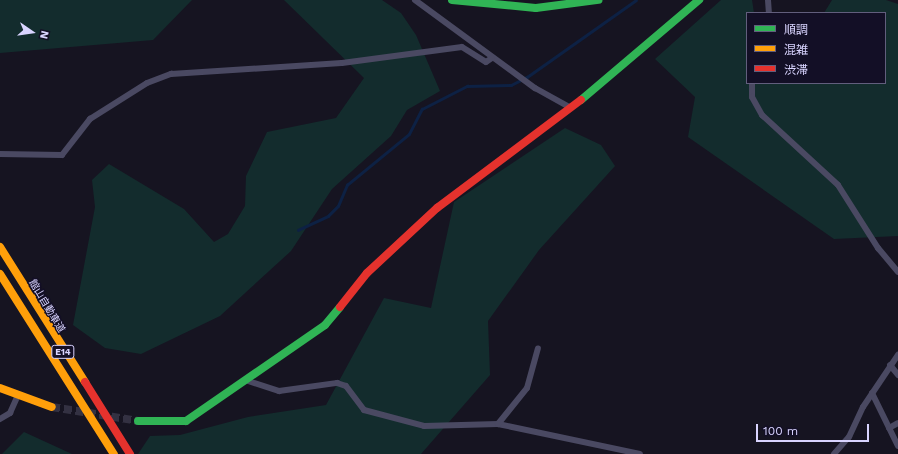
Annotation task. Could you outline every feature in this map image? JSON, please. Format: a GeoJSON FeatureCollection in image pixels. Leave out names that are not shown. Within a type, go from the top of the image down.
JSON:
{"type":"FeatureCollection","features":[{"type":"Feature","properties":{"kind":"main road"},"geometry":{"type":"LineString","coordinates":[[452,0],[536,8],[598,0]]}},
{"type":"Feature","properties":{"kind":"main road"},"geometry":{"type":"LineString","coordinates":[[138,421],[186,421],[248,381],[325,325],[367,273],[437,208],[571,108],[656,32],[699,0]]}},
{"type":"Feature","properties":{"kind":"main road","name":"館山自動車道"},"geometry":{"type":"LineString","coordinates":[[0,247],[130,454]]}},
{"type":"Feature","properties":{"kind":"main road","name":"E14"},"geometry":{"type":"LineString","coordinates":[[0,274],[114,454]]}},
{"type":"Feature","properties":{"kind":"main road"},"geometry":{"type":"LineString","coordinates":[[0,388],[17,397],[52,407]]}},
{"type":"Feature","properties":{"kind":"street"},"geometry":{"type":"LineString","coordinates":[[415,0],[492,58],[571,108]]}},
{"type":"Feature","properties":{"kind":"street"},"geometry":{"type":"LineString","coordinates":[[768,0],[769,12]]}},
{"type":"Feature","properties":{"kind":"street"},"geometry":{"type":"LineString","coordinates":[[0,154],[62,155],[90,119],[147,83],[172,74],[342,63],[462,47],[486,62],[492,58]]}},
{"type":"Feature","properties":{"kind":"street"},"geometry":{"type":"LineString","coordinates":[[752,84],[752,97],[762,115],[838,185],[878,248],[898,272]]}},
{"type":"Feature","properties":{"kind":"street"},"geometry":{"type":"LineString","coordinates":[[498,424],[527,388],[538,348]]}},
{"type":"Feature","properties":{"kind":"street"},"geometry":{"type":"LineString","coordinates":[[834,454],[849,437],[872,394],[890,365],[898,356]]}},
{"type":"Feature","properties":{"kind":"street"},"geometry":{"type":"LineString","coordinates":[[890,365],[898,376]]}},
{"type":"Feature","properties":{"kind":"street"},"geometry":{"type":"LineString","coordinates":[[248,381],[279,391],[337,383],[346,386],[364,410],[424,426],[498,424],[640,454]]}},
{"type":"Feature","properties":{"kind":"street"},"geometry":{"type":"LineString","coordinates":[[872,394],[898,446]]}},
{"type":"Feature","properties":{"kind":"street"},"geometry":{"type":"LineString","coordinates":[[0,419],[10,413],[17,397]]}},
{"type":"Feature","properties":{"kind":"street"},"geometry":{"type":"LineString","coordinates":[[889,428],[898,423]]}},
{"type":"Feature","properties":{"kind":"green space"},"geometry":{"type":"Polygon","coordinates":[[[0,0],[192,0],[153,40],[0,53],[0,0]]]}},
{"type":"Feature","properties":{"kind":"green space"},"geometry":{"type":"Polygon","coordinates":[[[284,0],[382,0],[401,13],[416,35],[440,91],[407,110],[391,136],[332,189],[291,251],[220,316],[141,354],[105,348],[73,325],[95,207],[92,180],[109,164],[184,209],[214,242],[228,234],[245,206],[246,176],[267,132],[336,118],[364,78],[284,0]]]}},
{"type":"Feature","properties":{"kind":"green space"},"geometry":{"type":"Polygon","coordinates":[[[721,0],[752,0],[754,12],[746,12],[746,84],[886,84],[886,12],[825,12],[832,0],[886,0],[898,4],[898,236],[834,239],[688,137],[695,97],[655,59],[721,0]]]}},
{"type":"Feature","properties":{"kind":"green space"},"geometry":{"type":"Polygon","coordinates":[[[565,128],[601,145],[615,166],[539,250],[488,321],[490,375],[421,454],[138,454],[150,436],[180,435],[248,417],[326,405],[384,298],[431,308],[454,202],[565,128]]]}},
{"type":"Feature","properties":{"kind":"green space"},"geometry":{"type":"Polygon","coordinates":[[[24,432],[72,454],[2,454],[24,432]]]}},
{"type":"Feature","properties":{"kind":"waterway"},"geometry":{"type":"LineString","coordinates":[[298,230],[328,216],[338,206],[347,185],[409,134],[422,109],[467,86],[511,85],[527,77],[636,0]]}},
{"type":"Feature","properties":{"kind":"tunnel"},"geometry":{"type":"LineString","coordinates":[[52,407],[138,421]]}},
{"type":"Feature","properties":{"kind":"traffic: fast"},"geometry":{"type":"LineString","coordinates":[[452,0],[536,8],[598,0]]}},
{"type":"Feature","properties":{"kind":"traffic: fast"},"geometry":{"type":"LineString","coordinates":[[581,100],[699,0]]}},
{"type":"Feature","properties":{"kind":"traffic: fast"},"geometry":{"type":"LineString","coordinates":[[138,421],[186,421],[325,325],[340,307]]}},
{"type":"Feature","properties":{"kind":"traffic: slow"},"geometry":{"type":"LineString","coordinates":[[0,247],[85,382]]}},
{"type":"Feature","properties":{"kind":"traffic: slow"},"geometry":{"type":"LineString","coordinates":[[0,274],[114,454]]}},
{"type":"Feature","properties":{"kind":"traffic: slow"},"geometry":{"type":"LineString","coordinates":[[0,388],[52,407]]}},
{"type":"Feature","properties":{"kind":"traffic: jam"},"geometry":{"type":"LineString","coordinates":[[340,307],[367,273],[437,208],[581,100]]}},
{"type":"Feature","properties":{"kind":"traffic: jam"},"geometry":{"type":"LineString","coordinates":[[85,382],[130,454]]}}]}
